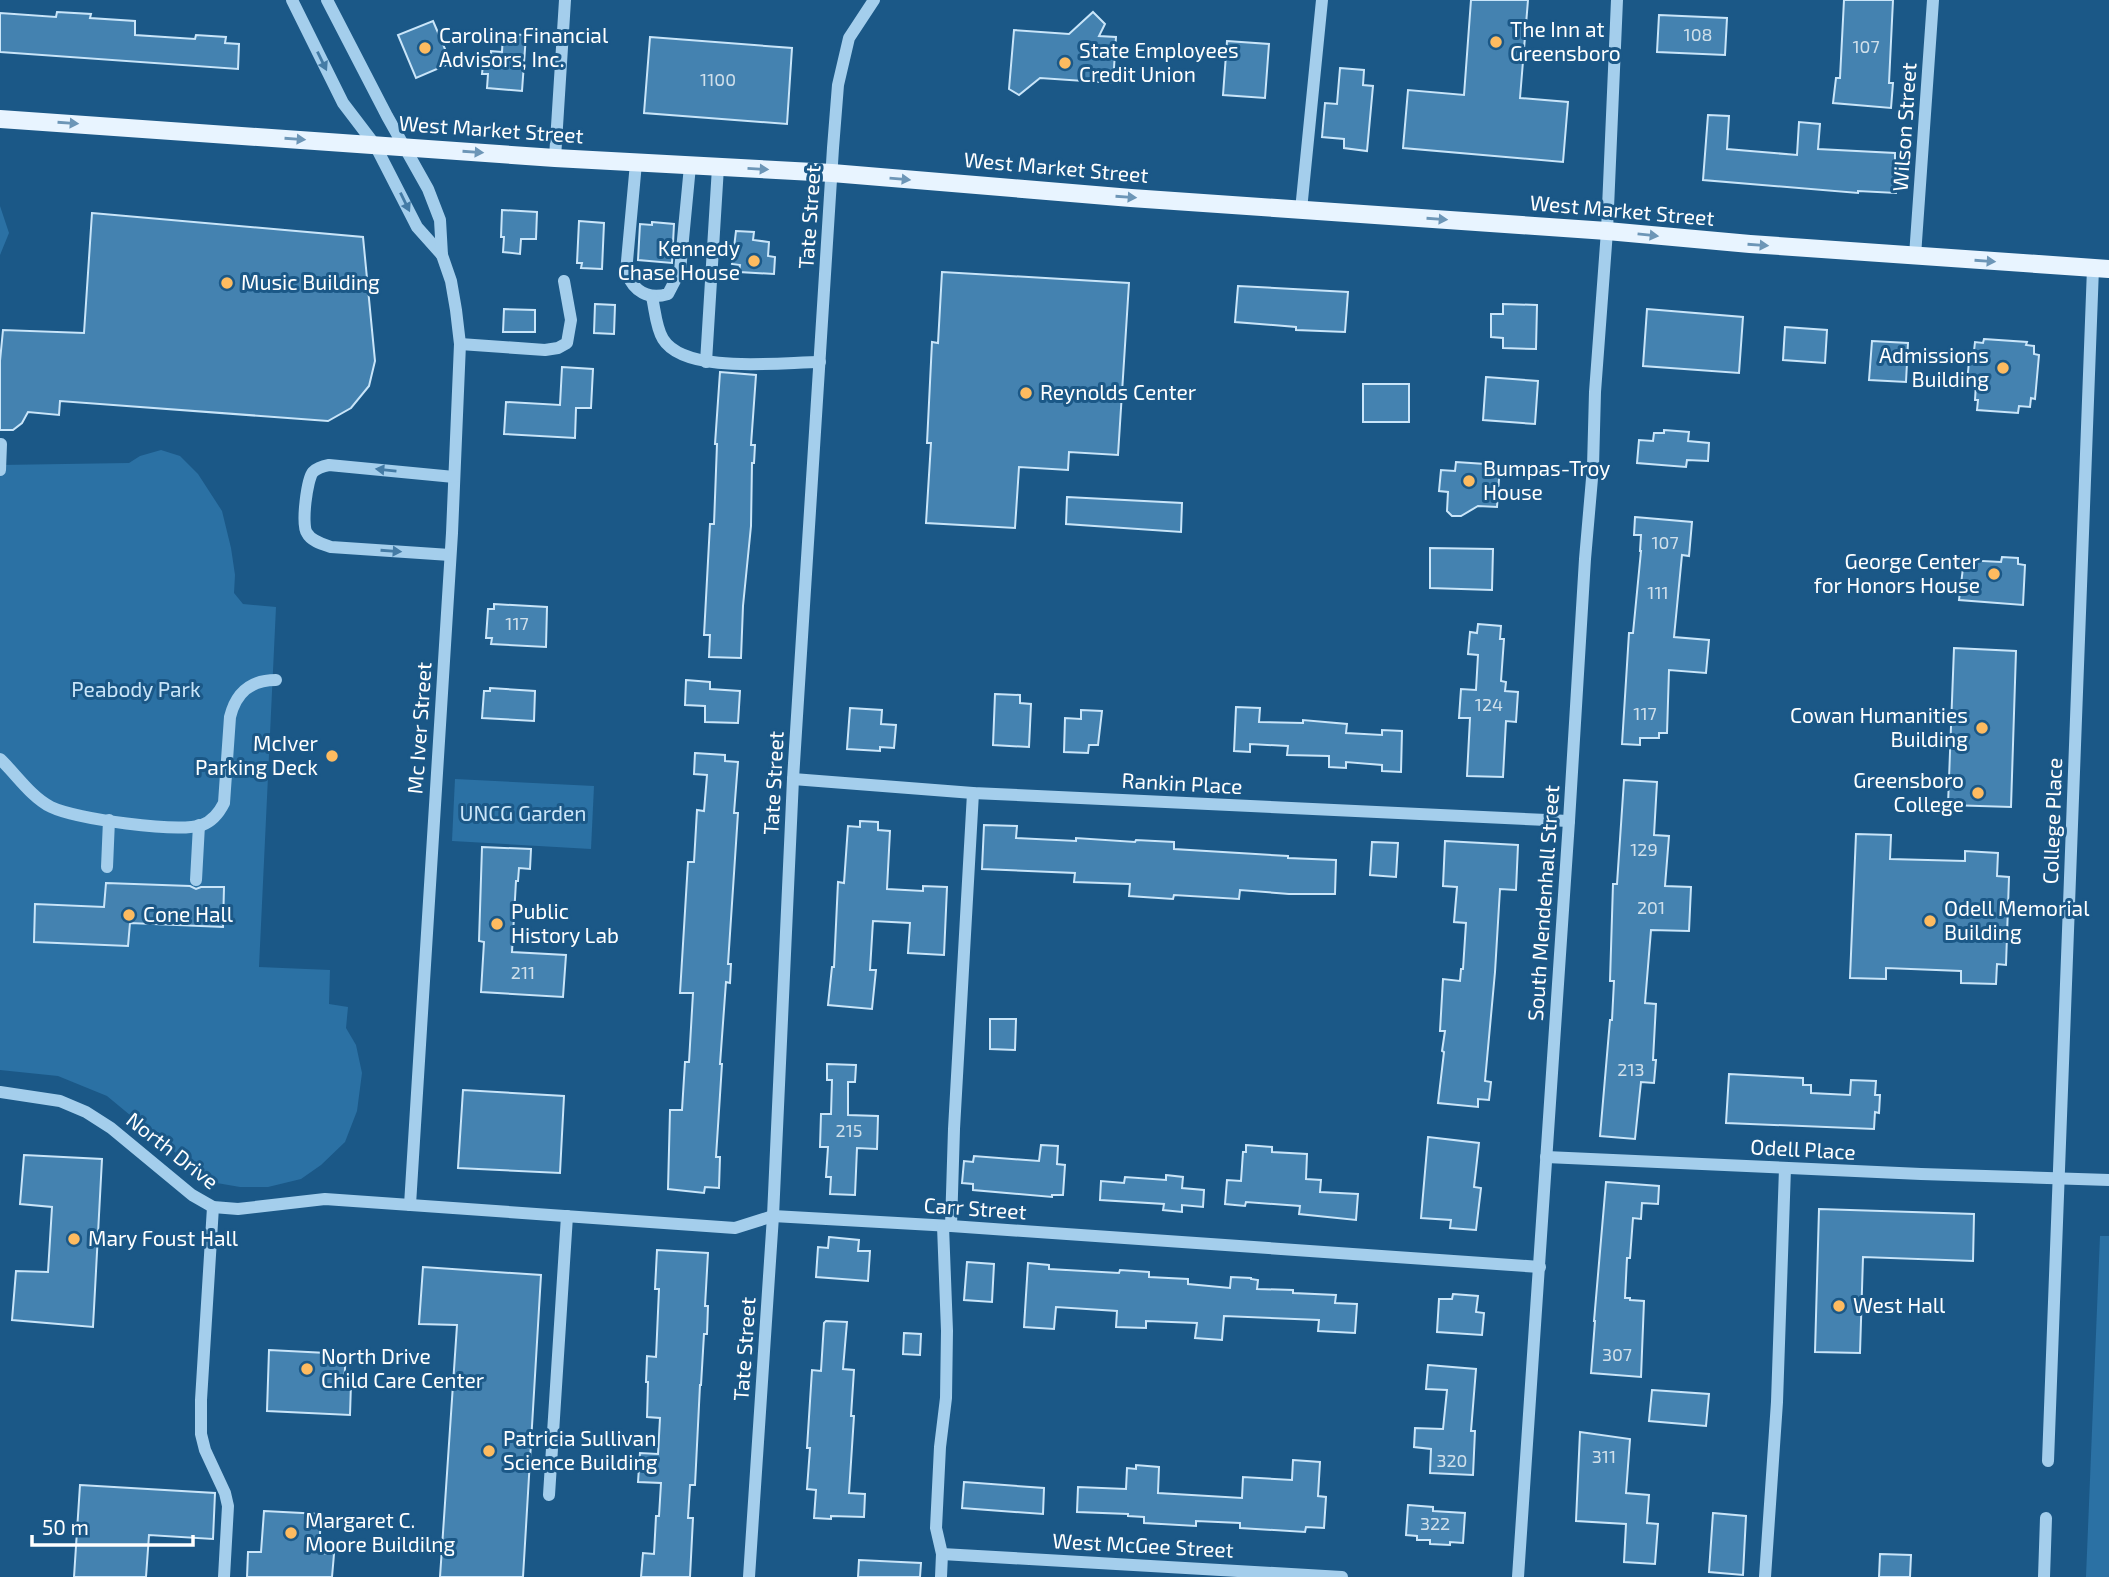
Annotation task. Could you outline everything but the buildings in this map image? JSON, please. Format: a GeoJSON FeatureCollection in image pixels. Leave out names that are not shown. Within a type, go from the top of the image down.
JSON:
{"type":"FeatureCollection","features":[{"type":"Feature","properties":{"kind":"main road","name":"West Market Street"},"geometry":{"type":"LineString","coordinates":[[0,119],[555,159],[832,173],[2101,268]]}},
{"type":"Feature","properties":{"kind":"street","name":"Mc Iver Street"},"geometry":{"type":"LineString","coordinates":[[292,0],[343,103],[375,145],[417,227],[442,255]]}},
{"type":"Feature","properties":{"kind":"street","name":"Mc Iver Street"},"geometry":{"type":"LineString","coordinates":[[327,0],[428,189],[440,220],[442,255],[454,300],[460,344],[450,555],[410,1205]]}},
{"type":"Feature","properties":{"kind":"street"},"geometry":{"type":"LineString","coordinates":[[555,159],[565,0]]}},
{"type":"Feature","properties":{"kind":"street","name":"Tate Street"},"geometry":{"type":"LineString","coordinates":[[749,1577],[773,1216],[793,779],[838,85],[849,38],[874,0]]}},
{"type":"Feature","properties":{"kind":"street"},"geometry":{"type":"LineString","coordinates":[[1301,210],[1322,0]]}},
{"type":"Feature","properties":{"kind":"street","name":"South Mendenhall Street"},"geometry":{"type":"LineString","coordinates":[[1518,1577],[1607,231],[1617,0]]}},
{"type":"Feature","properties":{"kind":"street","name":"Wilson Street"},"geometry":{"type":"LineString","coordinates":[[1915,256],[1933,0]]}},
{"type":"Feature","properties":{"kind":"street"},"geometry":{"type":"LineString","coordinates":[[636,163],[626,272],[631,284],[652,297],[668,294],[680,271],[690,166]]}},
{"type":"Feature","properties":{"kind":"street"},"geometry":{"type":"LineString","coordinates":[[706,362],[718,167]]}},
{"type":"Feature","properties":{"kind":"street","name":"College Place"},"geometry":{"type":"LineString","coordinates":[[2048,1461],[2101,268]]}},
{"type":"Feature","properties":{"kind":"street"},"geometry":{"type":"LineString","coordinates":[[460,344],[545,350],[568,343],[571,320],[564,281]]}},
{"type":"Feature","properties":{"kind":"street"},"geometry":{"type":"LineString","coordinates":[[652,297],[663,339],[676,352],[706,362],[734,364],[820,362]]}},
{"type":"Feature","properties":{"kind":"street"},"geometry":{"type":"LineString","coordinates":[[0,470],[1,444]]}},
{"type":"Feature","properties":{"kind":"street"},"geometry":{"type":"LineString","coordinates":[[450,555],[331,547],[316,542],[307,535],[304,526],[308,481],[313,472],[329,465],[454,477]]}},
{"type":"Feature","properties":{"kind":"street"},"geometry":{"type":"LineString","coordinates":[[0,759],[34,795],[50,806],[78,816],[170,828],[199,825],[213,819],[224,803],[233,705],[250,685],[276,680]]}},
{"type":"Feature","properties":{"kind":"street","name":"Rankin Place"},"geometry":{"type":"LineString","coordinates":[[793,779],[973,793],[1569,821]]}},
{"type":"Feature","properties":{"kind":"street"},"geometry":{"type":"LineString","coordinates":[[941,1577],[942,1554],[936,1528],[940,1447],[946,1398],[947,1226],[973,793]]}},
{"type":"Feature","properties":{"kind":"street"},"geometry":{"type":"LineString","coordinates":[[107,867],[109,820]]}},
{"type":"Feature","properties":{"kind":"street"},"geometry":{"type":"LineString","coordinates":[[196,880],[199,825]]}},
{"type":"Feature","properties":{"kind":"street","name":"North Drive"},"geometry":{"type":"LineString","coordinates":[[0,1092],[60,1101],[86,1112],[111,1128],[191,1195],[213,1207],[237,1209],[325,1199],[410,1205]]}},
{"type":"Feature","properties":{"kind":"street","name":"Odell Place"},"geometry":{"type":"LineString","coordinates":[[1546,1157],[2109,1180]]}},
{"type":"Feature","properties":{"kind":"street"},"geometry":{"type":"LineString","coordinates":[[1765,1577],[1777,1402],[1785,1168]]}},
{"type":"Feature","properties":{"kind":"street","name":"Carr Street"},"geometry":{"type":"LineString","coordinates":[[410,1205],[735,1228],[773,1216],[1539,1267]]}},
{"type":"Feature","properties":{"kind":"street"},"geometry":{"type":"LineString","coordinates":[[213,1207],[201,1434],[228,1506],[224,1577]]}},
{"type":"Feature","properties":{"kind":"street"},"geometry":{"type":"LineString","coordinates":[[549,1495],[568,1216]]}},
{"type":"Feature","properties":{"kind":"street"},"geometry":{"type":"LineString","coordinates":[[2044,1577],[2046,1518]]}},
{"type":"Feature","properties":{"kind":"street","name":"West McGee Street"},"geometry":{"type":"LineString","coordinates":[[942,1554],[1342,1577]]}},
{"type":"Feature","properties":{"kind":"green space"},"geometry":{"type":"Polygon","coordinates":[[[0,206],[9,233],[0,255],[0,206]]]}},
{"type":"Feature","properties":{"kind":"green space","name":"Peabody Park"},"geometry":{"type":"Polygon","coordinates":[[[161,450],[180,456],[198,474],[222,511],[235,575],[234,593],[243,604],[276,607],[259,967],[330,970],[329,1004],[348,1007],[346,1028],[356,1045],[362,1073],[357,1111],[345,1142],[321,1165],[301,1179],[268,1187],[240,1187],[211,1182],[107,1096],[58,1076],[0,1070],[0,465],[129,463],[140,456],[161,450]]]}},
{"type":"Feature","properties":{"kind":"green space","name":"UNCG Garden"},"geometry":{"type":"Polygon","coordinates":[[[455,779],[594,786],[591,849],[452,841],[455,779]]]}},
{"type":"Feature","properties":{"kind":"green space"},"geometry":{"type":"Polygon","coordinates":[[[2100,1236],[2109,1236],[2109,1577],[2086,1577],[2100,1236]]]}},
{"type":"Feature","properties":{"kind":"place","name":"The Inn at Greensboro"},"geometry":{"type":"Point","coordinates":[1496,42]}},
{"type":"Feature","properties":{"kind":"place","name":"Carolina Financial Advisors, Inc."},"geometry":{"type":"Point","coordinates":[425,48]}},
{"type":"Feature","properties":{"kind":"place","name":"State Employees Credit Union"},"geometry":{"type":"Point","coordinates":[1065,63]}},
{"type":"Feature","properties":{"kind":"place","name":"Kennedy Chase House"},"geometry":{"type":"Point","coordinates":[754,261]}},
{"type":"Feature","properties":{"kind":"place","name":"Music Building"},"geometry":{"type":"Point","coordinates":[227,283]}},
{"type":"Feature","properties":{"kind":"place","name":"Admissions Building"},"geometry":{"type":"Point","coordinates":[2003,368]}},
{"type":"Feature","properties":{"kind":"place","name":"Reynolds Center"},"geometry":{"type":"Point","coordinates":[1026,393]}},
{"type":"Feature","properties":{"kind":"place","name":"Bumpas-Troy House"},"geometry":{"type":"Point","coordinates":[1469,481]}},
{"type":"Feature","properties":{"kind":"place","name":"George Center for Honors House"},"geometry":{"type":"Point","coordinates":[1994,574]}},
{"type":"Feature","properties":{"kind":"place","name":"Cowan Humanities Building"},"geometry":{"type":"Point","coordinates":[1982,728]}},
{"type":"Feature","properties":{"kind":"place","name":"McIver Parking Deck"},"geometry":{"type":"Point","coordinates":[332,756]}},
{"type":"Feature","properties":{"kind":"place","name":"Greensboro College"},"geometry":{"type":"Point","coordinates":[1978,793]}},
{"type":"Feature","properties":{"kind":"place","name":"Cone Hall"},"geometry":{"type":"Point","coordinates":[129,915]}},
{"type":"Feature","properties":{"kind":"place","name":"Odell Memorial Building"},"geometry":{"type":"Point","coordinates":[1930,921]}},
{"type":"Feature","properties":{"kind":"place","name":"Public History Lab"},"geometry":{"type":"Point","coordinates":[497,924]}},
{"type":"Feature","properties":{"kind":"place","name":"Mary Foust Hall"},"geometry":{"type":"Point","coordinates":[74,1239]}},
{"type":"Feature","properties":{"kind":"place","name":"West Hall"},"geometry":{"type":"Point","coordinates":[1839,1306]}},
{"type":"Feature","properties":{"kind":"place","name":"North Drive Child Care Center"},"geometry":{"type":"Point","coordinates":[307,1369]}},
{"type":"Feature","properties":{"kind":"place","name":"Patricia Sullivan Science Building"},"geometry":{"type":"Point","coordinates":[489,1451]}},
{"type":"Feature","properties":{"kind":"place","name":"Margaret C. Moore Buildilng"},"geometry":{"type":"Point","coordinates":[291,1533]}}]}
